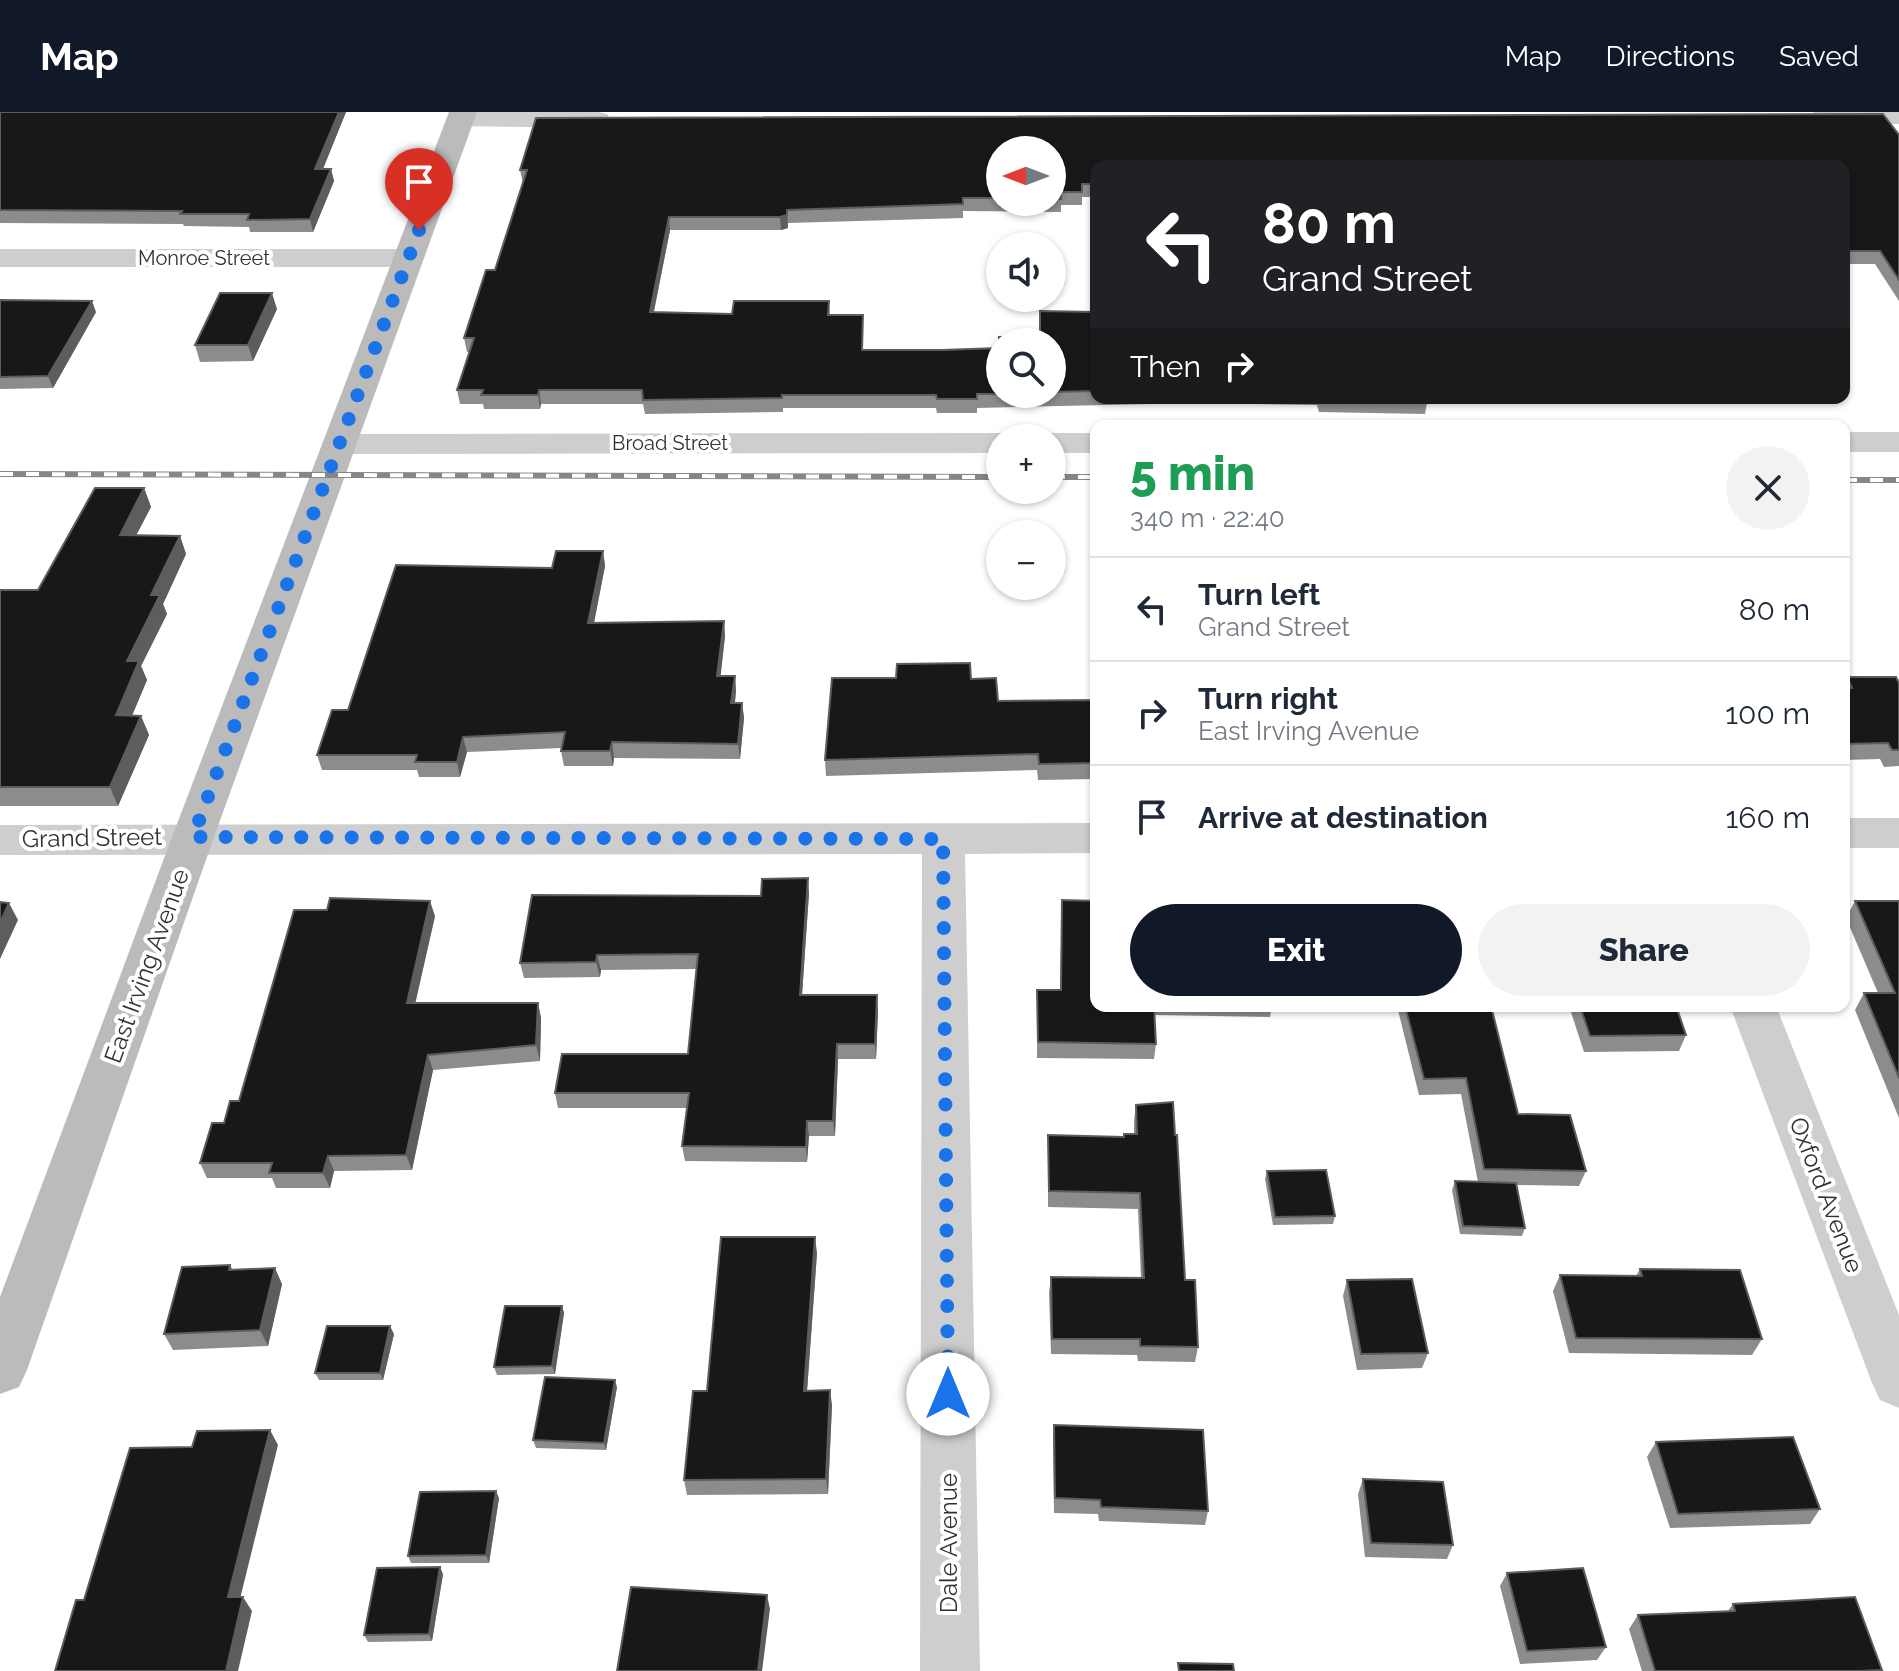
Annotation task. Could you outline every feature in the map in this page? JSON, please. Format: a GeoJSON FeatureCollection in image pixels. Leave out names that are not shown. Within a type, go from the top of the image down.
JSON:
{"type":"FeatureCollection","features":[{"type":"Feature","properties":{"kind":"street"},"geometry":{"type":"LineString","coordinates":[[461,116],[620,120]]}},
{"type":"Feature","properties":{"kind":"street","name":"East Irving Avenue"},"geometry":{"type":"LineString","coordinates":[[0,1370],[193,837],[461,116]]}},
{"type":"Feature","properties":{"kind":"street"},"geometry":{"type":"LineString","coordinates":[[1803,116],[1899,116]]}},
{"type":"Feature","properties":{"kind":"street","name":"Monroe Street"},"geometry":{"type":"LineString","coordinates":[[0,258],[409,258]]}},
{"type":"Feature","properties":{"kind":"street"},"geometry":{"type":"LineString","coordinates":[[1850,442],[1899,442]]}},
{"type":"Feature","properties":{"kind":"street","name":"Broad Street"},"geometry":{"type":"LineString","coordinates":[[339,444],[986,443]]}},
{"type":"Feature","properties":{"kind":"street"},"geometry":{"type":"LineString","coordinates":[[1066,443],[1090,443]]}},
{"type":"Feature","properties":{"kind":"street"},"geometry":{"type":"LineString","coordinates":[[1850,833],[1899,833]]}},
{"type":"Feature","properties":{"kind":"street","name":"Grand Street"},"geometry":{"type":"LineString","coordinates":[[0,840],[193,837],[1090,838]]}},
{"type":"Feature","properties":{"kind":"street","name":"Dale Avenue"},"geometry":{"type":"LineString","coordinates":[[943,839],[950,1671]]}},
{"type":"Feature","properties":{"kind":"street","name":"Oxford Avenue"},"geometry":{"type":"LineString","coordinates":[[1755,1012],[1899,1383]]}},
{"type":"Feature","properties":{"kind":"building"},"geometry":{"type":"Polygon","coordinates":[[[0,112],[339,112],[315,169],[331,169],[310,219],[247,220],[249,214],[180,214],[182,211],[0,210],[0,112]]]}},
{"type":"Feature","properties":{"kind":"building"},"geometry":{"type":"Polygon","coordinates":[[[1883,114],[1899,135],[1899,280],[1880,251],[1850,251],[1850,160],[1090,160],[1090,184],[1082,184],[1082,192],[1066,192],[1066,136],[986,136],[986,198],[963,198],[963,204],[787,210],[787,215],[780,217],[669,217],[650,312],[732,314],[734,301],[829,301],[828,315],[863,315],[862,350],[986,348],[986,394],[977,394],[977,399],[937,399],[936,395],[782,395],[782,398],[643,400],[642,390],[539,390],[538,395],[481,395],[483,390],[457,390],[474,338],[464,338],[486,270],[495,270],[527,170],[520,170],[536,118],[1883,114]]]}},
{"type":"Feature","properties":{"kind":"building"},"geometry":{"type":"Polygon","coordinates":[[[220,293],[272,293],[248,345],[195,345],[220,293]]]}},
{"type":"Feature","properties":{"kind":"building"},"geometry":{"type":"Polygon","coordinates":[[[0,300],[92,301],[48,376],[0,377],[0,300]]]}},
{"type":"Feature","properties":{"kind":"building"},"geometry":{"type":"Polygon","coordinates":[[[1040,312],[1090,312],[1090,391],[1066,392],[1066,328],[1040,328],[1040,312]]]}},
{"type":"Feature","properties":{"kind":"building"},"geometry":{"type":"Polygon","coordinates":[[[95,488],[144,488],[120,535],[180,536],[151,595],[160,595],[127,661],[139,661],[116,715],[141,716],[110,787],[0,787],[0,590],[38,590],[95,488]]]}},
{"type":"Feature","properties":{"kind":"building"},"geometry":{"type":"Polygon","coordinates":[[[556,551],[603,551],[588,623],[724,621],[717,676],[735,676],[731,703],[742,703],[738,744],[612,742],[610,751],[561,751],[565,732],[463,737],[457,762],[415,762],[417,755],[317,755],[332,710],[348,710],[396,565],[552,568],[556,551]]]}},
{"type":"Feature","properties":{"kind":"building"},"geometry":{"type":"Polygon","coordinates":[[[970,663],[971,679],[996,678],[998,701],[1090,700],[1090,763],[1039,764],[1038,754],[825,760],[832,678],[896,678],[897,664],[970,663]]]}},
{"type":"Feature","properties":{"kind":"building"},"geometry":{"type":"Polygon","coordinates":[[[1850,677],[1896,677],[1899,683],[1899,750],[1892,750],[1888,743],[1850,744],[1850,677]]]}},
{"type":"Feature","properties":{"kind":"building"},"geometry":{"type":"Polygon","coordinates":[[[808,878],[800,995],[877,995],[875,1044],[837,1044],[833,1121],[807,1121],[806,1147],[682,1146],[689,1093],[555,1093],[562,1054],[688,1054],[698,954],[597,955],[596,962],[520,963],[532,895],[761,896],[762,879],[808,878]]]}},
{"type":"Feature","properties":{"kind":"building"},"geometry":{"type":"Polygon","coordinates":[[[330,898],[430,901],[407,1003],[538,1003],[536,1045],[428,1055],[406,1155],[328,1156],[323,1173],[269,1173],[272,1163],[200,1163],[212,1123],[224,1123],[230,1101],[239,1101],[294,910],[327,910],[330,898]]]}},
{"type":"Feature","properties":{"kind":"building"},"geometry":{"type":"Polygon","coordinates":[[[1062,900],[1090,901],[1090,1012],[1154,1012],[1156,1044],[1038,1042],[1037,990],[1061,990],[1062,900]]]}},
{"type":"Feature","properties":{"kind":"building"},"geometry":{"type":"Polygon","coordinates":[[[1855,901],[1899,901],[1899,1078],[1864,993],[1895,993],[1855,901]]]}},
{"type":"Feature","properties":{"kind":"building"},"geometry":{"type":"Polygon","coordinates":[[[0,902],[9,903],[0,923],[0,902]]]}},
{"type":"Feature","properties":{"kind":"building"},"geometry":{"type":"Polygon","coordinates":[[[1407,1012],[1492,1012],[1518,1114],[1570,1115],[1586,1171],[1484,1169],[1466,1078],[1424,1079],[1407,1012]]]}},
{"type":"Feature","properties":{"kind":"building"},"geometry":{"type":"Polygon","coordinates":[[[1582,1012],[1678,1012],[1686,1035],[1590,1036],[1582,1012]]]}},
{"type":"Feature","properties":{"kind":"building"},"geometry":{"type":"Polygon","coordinates":[[[1173,1102],[1185,1280],[1195,1280],[1198,1347],[1140,1346],[1140,1339],[1052,1339],[1051,1277],[1144,1278],[1140,1193],[1049,1191],[1048,1135],[1124,1137],[1124,1134],[1137,1134],[1136,1105],[1173,1102]]]}},
{"type":"Feature","properties":{"kind":"building"},"geometry":{"type":"Polygon","coordinates":[[[1326,1170],[1335,1216],[1275,1217],[1267,1171],[1326,1170]]]}},
{"type":"Feature","properties":{"kind":"building"},"geometry":{"type":"Polygon","coordinates":[[[1455,1181],[1516,1183],[1525,1228],[1463,1226],[1455,1181]]]}},
{"type":"Feature","properties":{"kind":"building"},"geometry":{"type":"Polygon","coordinates":[[[721,1237],[815,1237],[804,1391],[830,1390],[826,1479],[684,1480],[693,1391],[707,1391],[721,1237]]]}},
{"type":"Feature","properties":{"kind":"building"},"geometry":{"type":"Polygon","coordinates":[[[230,1265],[229,1270],[275,1268],[260,1330],[164,1334],[182,1267],[230,1265]]]}},
{"type":"Feature","properties":{"kind":"building"},"geometry":{"type":"Polygon","coordinates":[[[1640,1269],[1740,1270],[1762,1339],[1576,1338],[1560,1275],[1642,1276],[1640,1269]]]}},
{"type":"Feature","properties":{"kind":"building"},"geometry":{"type":"Polygon","coordinates":[[[1412,1279],[1428,1353],[1361,1354],[1347,1280],[1412,1279]]]}},
{"type":"Feature","properties":{"kind":"building"},"geometry":{"type":"Polygon","coordinates":[[[505,1306],[562,1306],[552,1366],[494,1367],[505,1306]]]}},
{"type":"Feature","properties":{"kind":"building"},"geometry":{"type":"Polygon","coordinates":[[[327,1326],[390,1326],[380,1373],[315,1373],[327,1326]]]}},
{"type":"Feature","properties":{"kind":"building"},"geometry":{"type":"Polygon","coordinates":[[[545,1377],[615,1380],[604,1443],[533,1440],[545,1377]]]}},
{"type":"Feature","properties":{"kind":"building"},"geometry":{"type":"Polygon","coordinates":[[[1054,1425],[1203,1430],[1208,1511],[1101,1507],[1100,1500],[1055,1498],[1054,1425]]]}},
{"type":"Feature","properties":{"kind":"building"},"geometry":{"type":"Polygon","coordinates":[[[270,1430],[228,1597],[243,1597],[226,1671],[55,1671],[76,1600],[84,1600],[130,1448],[192,1447],[197,1431],[270,1430]]]}},
{"type":"Feature","properties":{"kind":"building"},"geometry":{"type":"Polygon","coordinates":[[[1793,1437],[1820,1509],[1678,1514],[1656,1442],[1793,1437]]]}},
{"type":"Feature","properties":{"kind":"building"},"geometry":{"type":"Polygon","coordinates":[[[1363,1479],[1443,1482],[1453,1545],[1371,1543],[1363,1479]]]}},
{"type":"Feature","properties":{"kind":"building"},"geometry":{"type":"Polygon","coordinates":[[[496,1491],[486,1555],[408,1556],[420,1492],[496,1491]]]}},
{"type":"Feature","properties":{"kind":"building"},"geometry":{"type":"Polygon","coordinates":[[[440,1567],[429,1634],[364,1635],[377,1568],[440,1567]]]}},
{"type":"Feature","properties":{"kind":"building"},"geometry":{"type":"Polygon","coordinates":[[[1583,1568],[1606,1647],[1527,1651],[1507,1573],[1583,1568]]]}},
{"type":"Feature","properties":{"kind":"building"},"geometry":{"type":"Polygon","coordinates":[[[631,1587],[767,1595],[758,1671],[617,1671],[631,1587]]]}},
{"type":"Feature","properties":{"kind":"building"},"geometry":{"type":"Polygon","coordinates":[[[1855,1597],[1882,1670],[1655,1671],[1638,1615],[1735,1611],[1733,1604],[1855,1597]]]}},
{"type":"Feature","properties":{"kind":"building"},"geometry":{"type":"Polygon","coordinates":[[[1178,1663],[1233,1664],[1234,1671],[1179,1671],[1178,1663]]]}},
{"type":"Feature","properties":{"kind":"railway"},"geometry":{"type":"LineString","coordinates":[[0,474],[986,477]]}},
{"type":"Feature","properties":{"kind":"railway"},"geometry":{"type":"LineString","coordinates":[[1066,477],[1090,477]]}},
{"type":"Feature","properties":{"kind":"railway"},"geometry":{"type":"LineString","coordinates":[[1850,480],[1899,480]]}},
{"type":"Feature","properties":{"kind":"route"},"geometry":{"type":"LineString","coordinates":[[419,230],[193,837],[943,839],[948,1394]]}}]}
